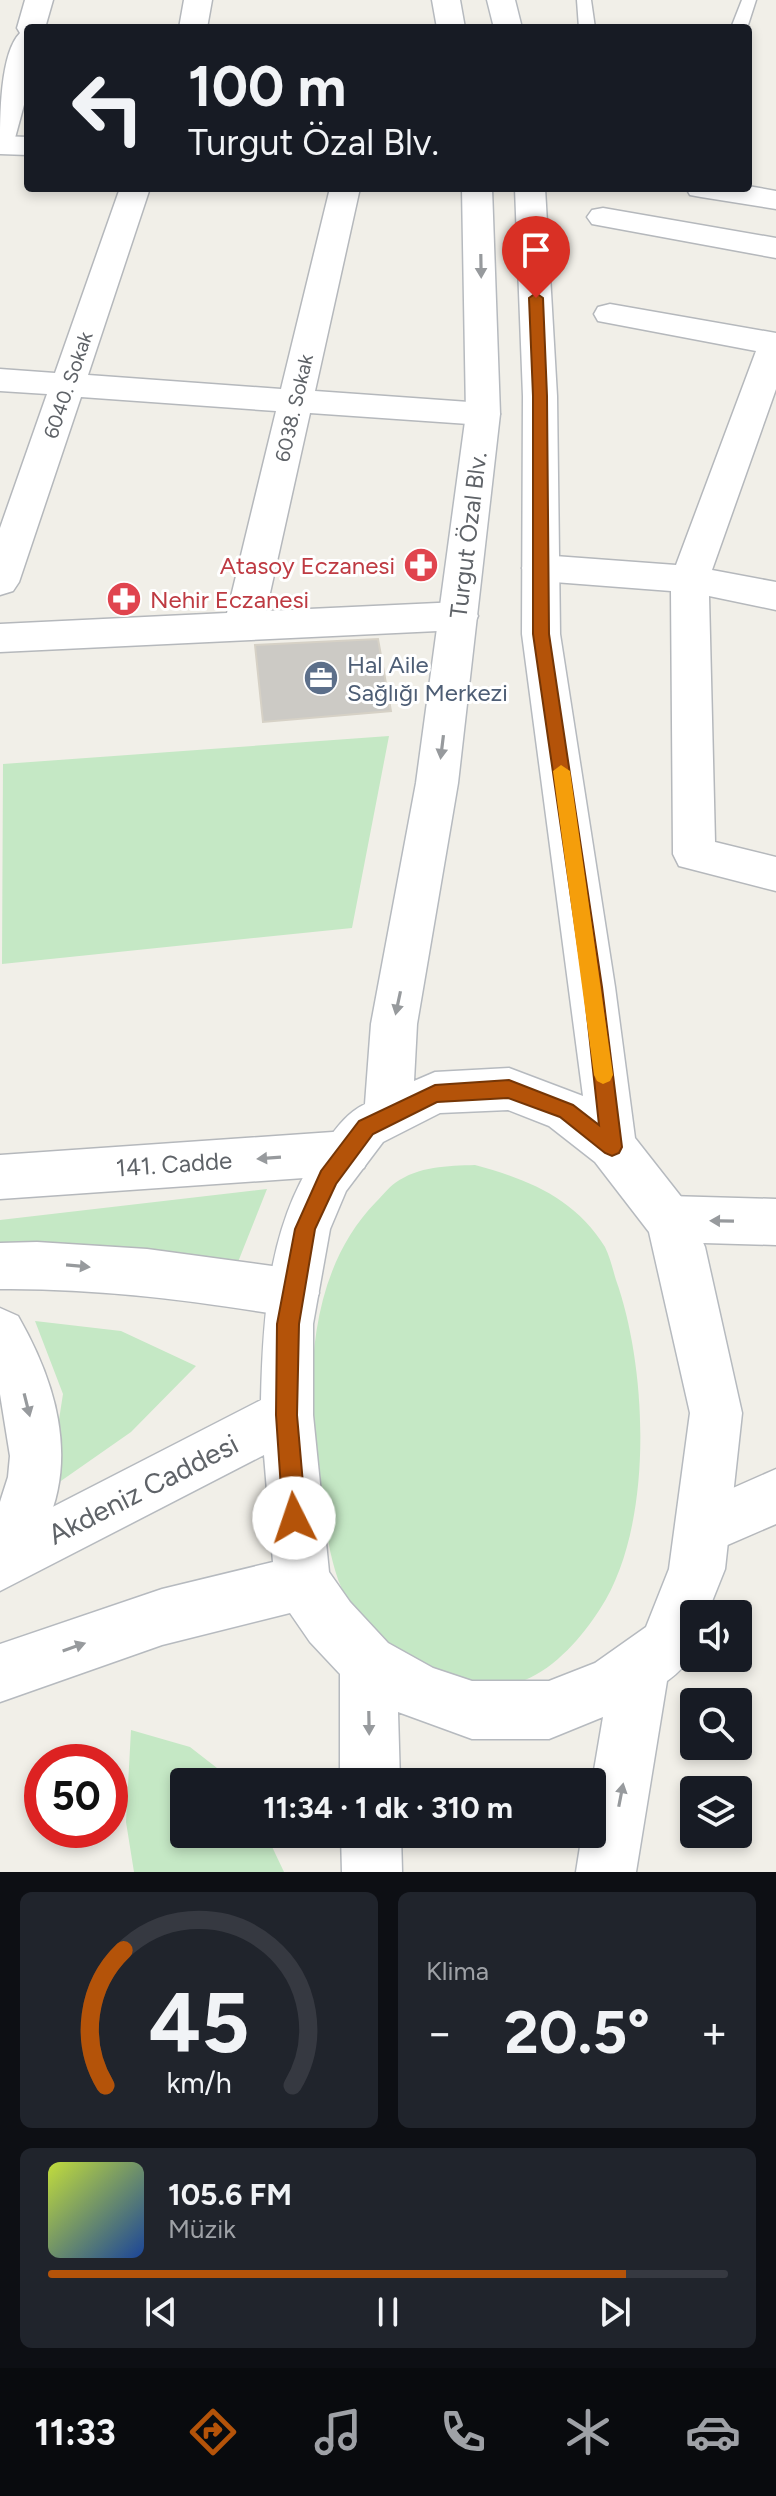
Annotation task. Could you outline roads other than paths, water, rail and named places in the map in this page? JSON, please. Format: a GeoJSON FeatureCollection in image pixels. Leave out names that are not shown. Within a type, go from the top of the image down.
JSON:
{"type":"FeatureCollection","features":[{"type":"Feature","properties":{"kind":"street"},"geometry":{"type":"LineString","coordinates":[[32,24],[39,0]]}},
{"type":"Feature","properties":{"kind":"street"},"geometry":{"type":"LineString","coordinates":[[194,24],[198,0]]}},
{"type":"Feature","properties":{"kind":"street"},"geometry":{"type":"LineString","coordinates":[[446,0],[450,24]]}},
{"type":"Feature","properties":{"kind":"street"},"geometry":{"type":"LineString","coordinates":[[501,0],[507,24]]}},
{"type":"Feature","properties":{"kind":"street"},"geometry":{"type":"LineString","coordinates":[[0,138],[24,53]]}},
{"type":"Feature","properties":{"kind":"street"},"geometry":{"type":"LineString","coordinates":[[0,145],[24,146]]}},
{"type":"Feature","properties":{"kind":"street","name":"6040. Sokak"},"geometry":{"type":"LineString","coordinates":[[0,582],[134,192]]}},
{"type":"Feature","properties":{"kind":"street","name":"6038. Sokak"},"geometry":{"type":"LineString","coordinates":[[243,628],[344,192]]}},
{"type":"Feature","properties":{"kind":"street","name":"Turgut Özal Blv."},"geometry":{"type":"LineString","coordinates":[[388,1117],[394,1024],[428,843],[483,414],[477,192]]}},
{"type":"Feature","properties":{"kind":"street"},"geometry":{"type":"LineString","coordinates":[[530,192],[540,396],[541,634],[593,987],[612,1147]]}},
{"type":"Feature","properties":{"kind":"street"},"geometry":{"type":"LineString","coordinates":[[726,192],[776,200]]}},
{"type":"Feature","properties":{"kind":"street"},"geometry":{"type":"LineString","coordinates":[[603,217],[776,248]]}},
{"type":"Feature","properties":{"kind":"street"},"geometry":{"type":"LineString","coordinates":[[610,314],[775,344],[690,579],[694,854],[776,874]]}},
{"type":"Feature","properties":{"kind":"street"},"geometry":{"type":"LineString","coordinates":[[0,380],[483,414]]}},
{"type":"Feature","properties":{"kind":"street"},"geometry":{"type":"LineString","coordinates":[[541,568],[690,579],[776,596]]}},
{"type":"Feature","properties":{"kind":"street"},"geometry":{"type":"LineString","coordinates":[[0,638],[459,616]]}},
{"type":"Feature","properties":{"kind":"street"},"geometry":{"type":"LineString","coordinates":[[509,1089],[566,1111],[612,1147],[669,1219],[680,1247],[716,1413],[697,1569],[666,1647],[614,1684],[549,1710],[472,1710],[420,1693],[368,1663],[330,1622],[302,1582],[287,1415],[288,1324],[305,1229],[328,1177],[366,1127],[435,1093],[509,1089]]}},
{"type":"Feature","properties":{"kind":"street","name":"141. Cadde"},"geometry":{"type":"LineString","coordinates":[[0,1177],[347,1153]]}},
{"type":"Feature","properties":{"kind":"street"},"geometry":{"type":"LineString","coordinates":[[669,1219],[776,1222]]}},
{"type":"Feature","properties":{"kind":"street"},"geometry":{"type":"LineString","coordinates":[[0,1266],[53,1264],[206,1278],[294,1293]]}},
{"type":"Feature","properties":{"kind":"street"},"geometry":{"type":"LineString","coordinates":[[0,1333],[14,1356],[36,1441],[31,1495],[0,1551]]}},
{"type":"Feature","properties":{"kind":"street","name":"Akdeniz Caddesi"},"geometry":{"type":"LineString","coordinates":[[0,1563],[287,1415]]}},
{"type":"Feature","properties":{"kind":"street"},"geometry":{"type":"LineString","coordinates":[[702,1529],[776,1496]]}},
{"type":"Feature","properties":{"kind":"street"},"geometry":{"type":"LineString","coordinates":[[0,1673],[162,1617],[302,1582]]}},
{"type":"Feature","properties":{"kind":"street"},"geometry":{"type":"LineString","coordinates":[[368,1663],[370,1768]]}},
{"type":"Feature","properties":{"kind":"street"},"geometry":{"type":"LineString","coordinates":[[606,1872],[641,1665]]}},
{"type":"Feature","properties":{"kind":"street"},"geometry":{"type":"LineString","coordinates":[[371,1848],[372,1872]]}},
{"type":"Feature","properties":{"kind":"lane"},"geometry":{"type":"LineString","coordinates":[[584,0],[587,24]]}},
{"type":"Feature","properties":{"kind":"lane"},"geometry":{"type":"LineString","coordinates":[[740,24],[749,0]]}},
{"type":"Feature","properties":{"kind":"place","name":"Atasoy Eczanesi"},"geometry":{"type":"Point","coordinates":[421,565]}},
{"type":"Feature","properties":{"kind":"place","name":"Nehir Eczanesi"},"geometry":{"type":"Point","coordinates":[124,599]}},
{"type":"Feature","properties":{"kind":"place","name":"Hal Aile Sağlığı Merkezi"},"geometry":{"type":"Point","coordinates":[321,678]}}]}
